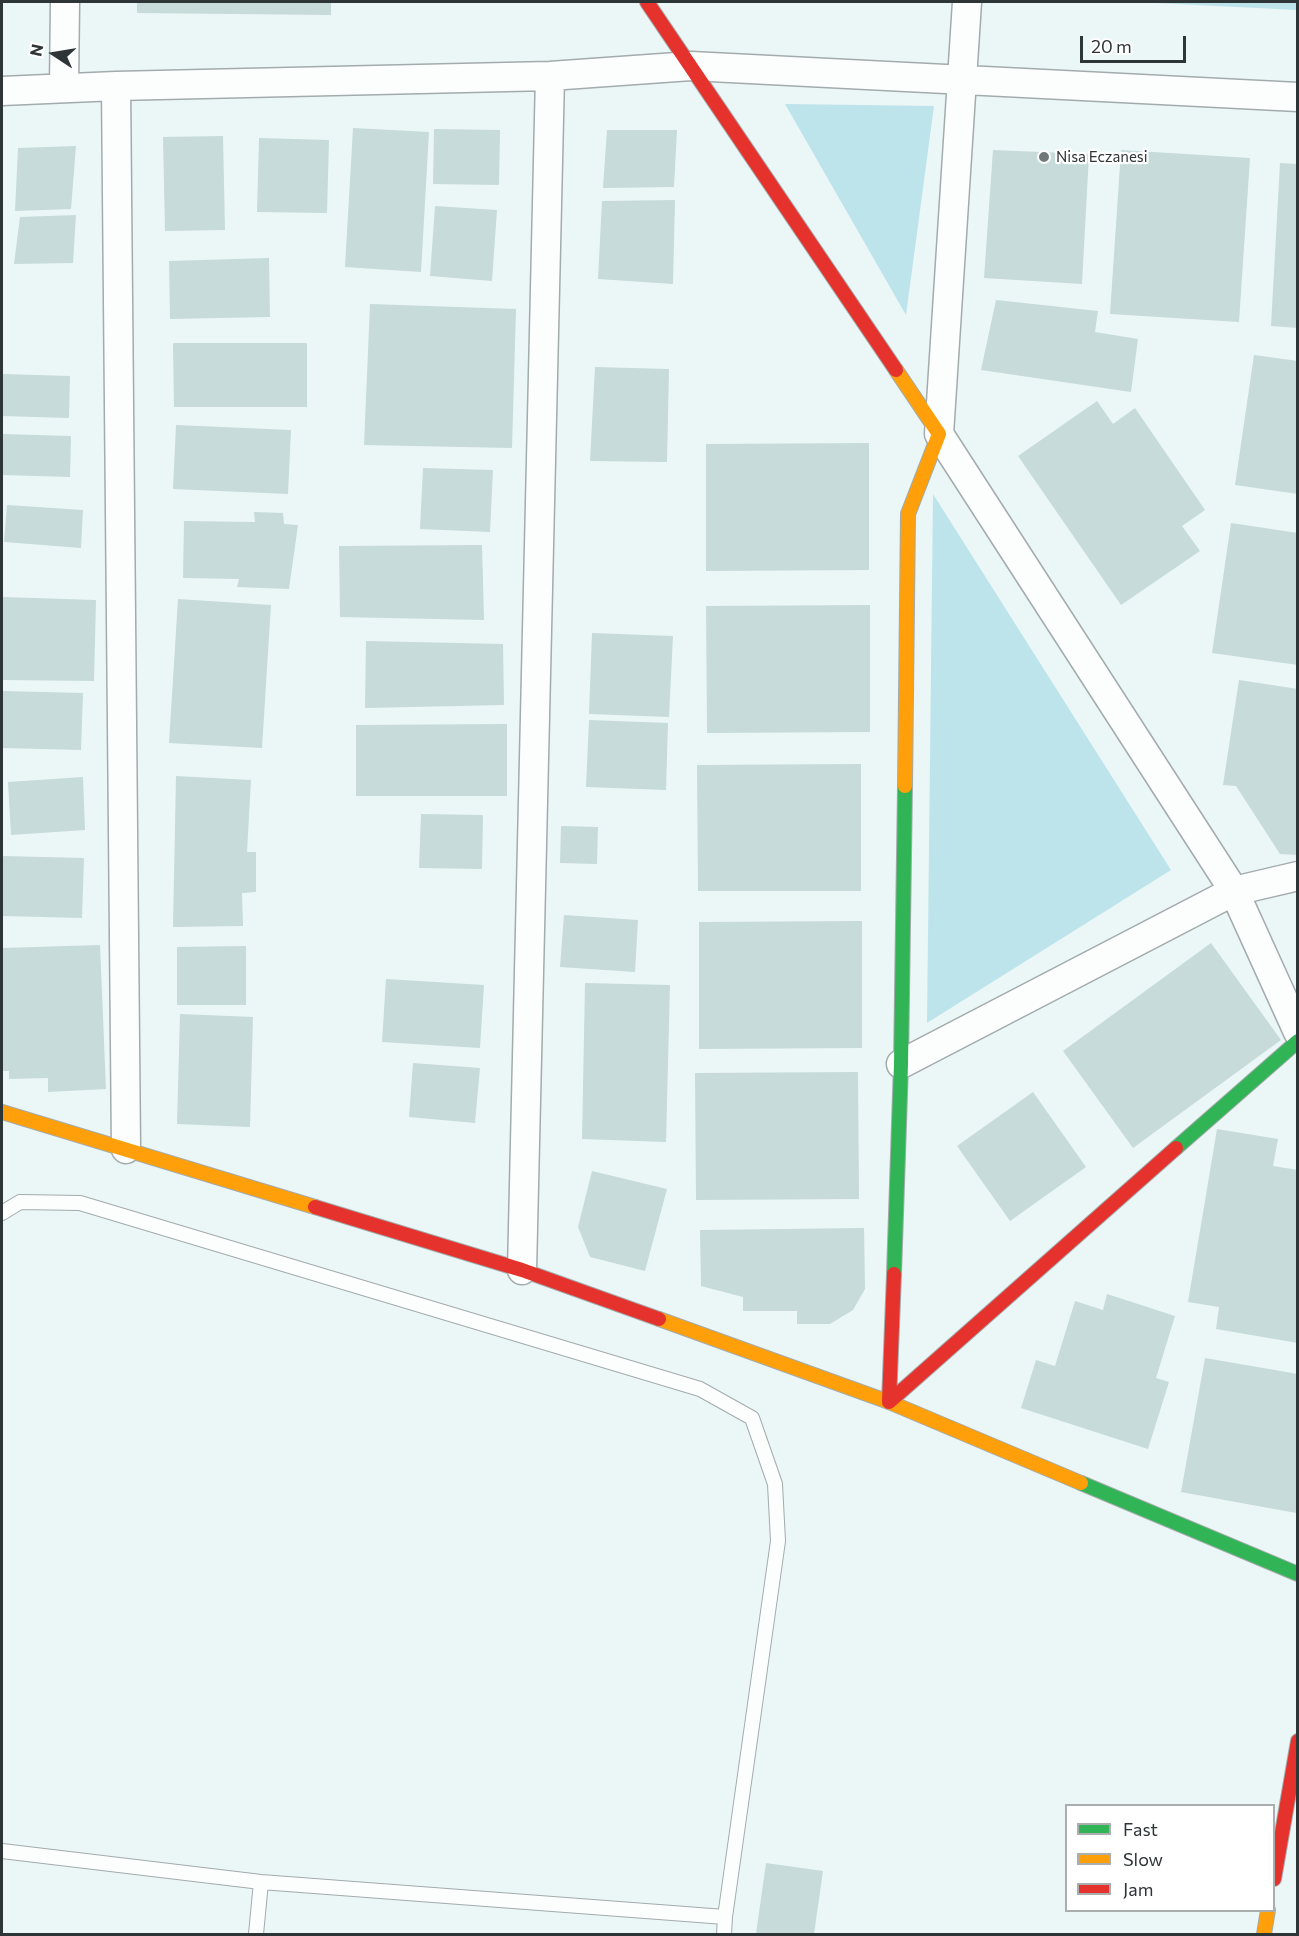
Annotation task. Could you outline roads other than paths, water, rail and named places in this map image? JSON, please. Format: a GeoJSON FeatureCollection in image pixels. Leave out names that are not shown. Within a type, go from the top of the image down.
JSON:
{"type":"FeatureCollection","features":[{"type":"Feature","properties":{"kind":"street"},"geometry":{"type":"LineString","coordinates":[[64,88],[65,2]]}},
{"type":"Feature","properties":{"kind":"street"},"geometry":{"type":"LineString","coordinates":[[647,2],[939,434],[1234,891],[1298,1032]]}},
{"type":"Feature","properties":{"kind":"street"},"geometry":{"type":"LineString","coordinates":[[889,1402],[901,1064],[908,514],[939,434],[967,2]]}},
{"type":"Feature","properties":{"kind":"street"},"geometry":{"type":"LineString","coordinates":[[2,91],[116,86],[550,76],[691,66],[1298,97]]}},
{"type":"Feature","properties":{"kind":"street"},"geometry":{"type":"LineString","coordinates":[[522,1270],[550,76]]}},
{"type":"Feature","properties":{"kind":"street"},"geometry":{"type":"LineString","coordinates":[[116,86],[126,1149]]}},
{"type":"Feature","properties":{"kind":"street"},"geometry":{"type":"LineString","coordinates":[[901,1064],[1234,891],[1298,876]]}},
{"type":"Feature","properties":{"kind":"street"},"geometry":{"type":"LineString","coordinates":[[889,1402],[1298,1041]]}},
{"type":"Feature","properties":{"kind":"street"},"geometry":{"type":"LineString","coordinates":[[2,1112],[522,1270],[889,1402],[1298,1574]]}},
{"type":"Feature","properties":{"kind":"street"},"geometry":{"type":"LineString","coordinates":[[1275,1873],[1298,1741]]}},
{"type":"Feature","properties":{"kind":"street"},"geometry":{"type":"LineString","coordinates":[[1264,1935],[1268,1912]]}},
{"type":"Feature","properties":{"kind":"lane"},"geometry":{"type":"LineString","coordinates":[[2,1213],[20,1202],[80,1203],[700,1389],[752,1418],[774,1484],[778,1541],[724,1935]]}},
{"type":"Feature","properties":{"kind":"lane"},"geometry":{"type":"LineString","coordinates":[[2,1851],[261,1882],[725,1917]]}},
{"type":"Feature","properties":{"kind":"lane"},"geometry":{"type":"LineString","coordinates":[[256,1935],[261,1882]]}},
{"type":"Feature","properties":{"kind":"place","name":"Nisa Eczanesi"},"geometry":{"type":"Point","coordinates":[1044,157]}}]}
